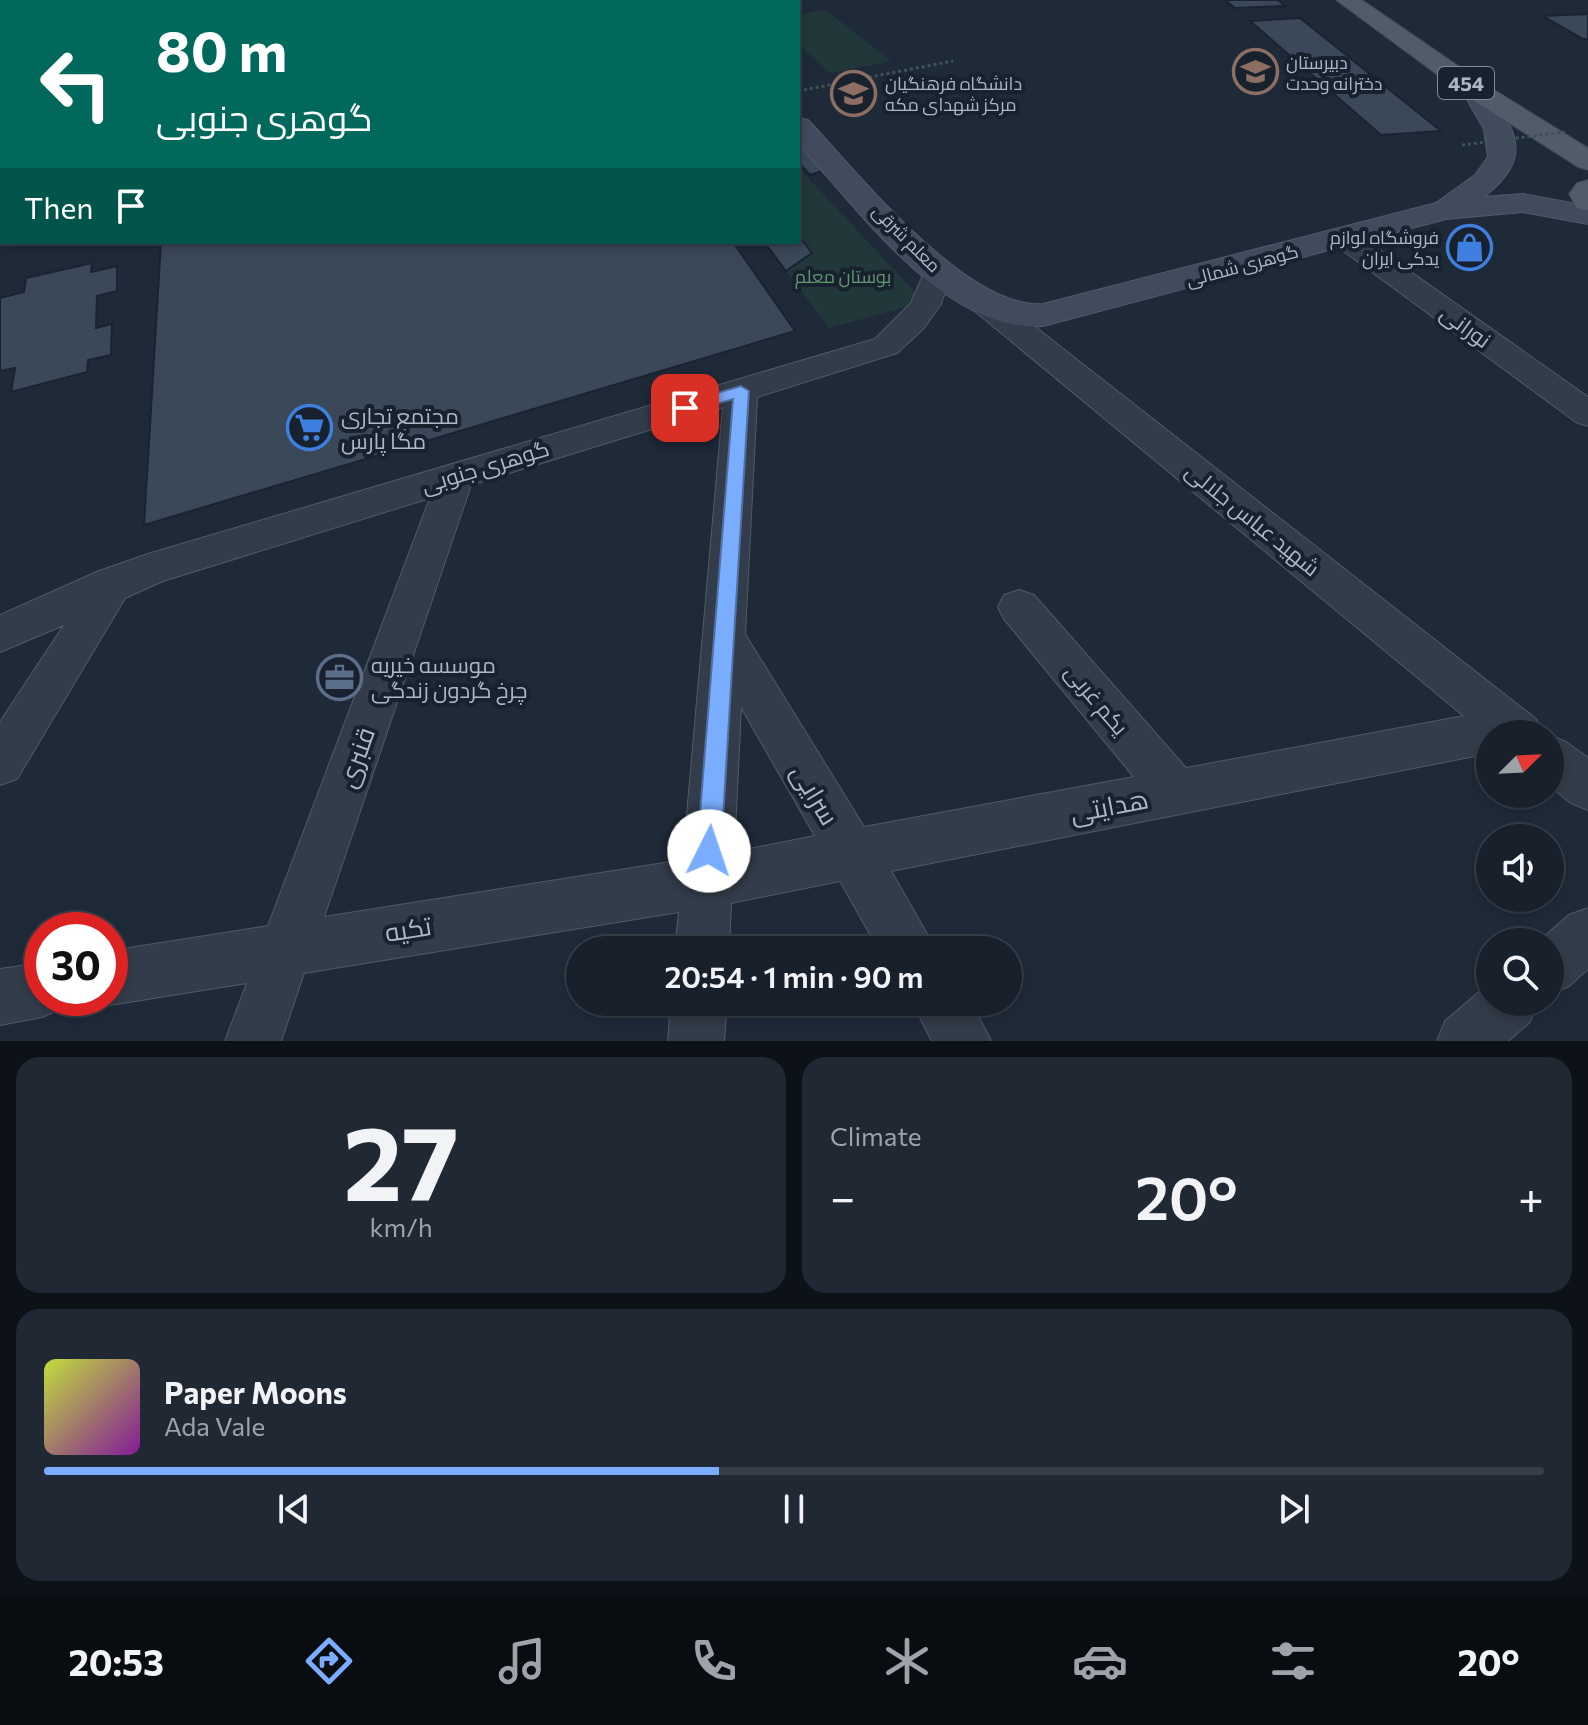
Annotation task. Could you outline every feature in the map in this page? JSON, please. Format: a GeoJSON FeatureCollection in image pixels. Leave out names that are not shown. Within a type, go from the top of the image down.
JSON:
{"type":"FeatureCollection","features":[{"type":"Feature","properties":{"kind":"main road","name":"454"},"geometry":{"type":"LineString","coordinates":[[1347,0],[1474,89],[1588,161]]}},
{"type":"Feature","properties":{"kind":"main road","name":"454"},"geometry":{"type":"LineString","coordinates":[[1445,210],[1485,182],[1502,160],[1502,129],[1474,89]]}},
{"type":"Feature","properties":{"kind":"main road","name":"معلم شرقی"},"geometry":{"type":"LineString","coordinates":[[800,128],[938,270],[987,305],[1014,315],[1037,316]]}},
{"type":"Feature","properties":{"kind":"main road"},"geometry":{"type":"LineString","coordinates":[[1588,189],[1584,194],[1588,201]]}},
{"type":"Feature","properties":{"kind":"main road"},"geometry":{"type":"LineString","coordinates":[[1445,210],[1523,203],[1588,215]]}},
{"type":"Feature","properties":{"kind":"main road","name":"گوهری شمالی"},"geometry":{"type":"LineString","coordinates":[[1037,316],[1445,210]]}},
{"type":"Feature","properties":{"kind":"street","name":"نورانی"},"geometry":{"type":"LineString","coordinates":[[1344,238],[1588,414]]}},
{"type":"Feature","properties":{"kind":"street","name":"گوهری جنوبی"},"geometry":{"type":"LineString","coordinates":[[0,634],[113,583],[457,474],[886,346],[916,319],[933,296],[938,270]]}},
{"type":"Feature","properties":{"kind":"street","name":"شهید عباس جلالی"},"geometry":{"type":"LineString","coordinates":[[987,305],[1502,720]]}},
{"type":"Feature","properties":{"kind":"street"},"geometry":{"type":"LineString","coordinates":[[703,936],[741,391]]}},
{"type":"Feature","properties":{"kind":"street","name":"قنبری"},"geometry":{"type":"LineString","coordinates":[[253,1041],[457,474]]}},
{"type":"Feature","properties":{"kind":"street"},"geometry":{"type":"LineString","coordinates":[[0,763],[113,583]]}},
{"type":"Feature","properties":{"kind":"street","name":"یکم غربی"},"geometry":{"type":"LineString","coordinates":[[1019,607],[1176,792]]}},
{"type":"Feature","properties":{"kind":"street","name":"سرایی"},"geometry":{"type":"LineString","coordinates":[[724,637],[901,936]]}},
{"type":"Feature","properties":{"kind":"street","name":"هدایتی"},"geometry":{"type":"LineString","coordinates":[[707,882],[1476,738]]}},
{"type":"Feature","properties":{"kind":"street"},"geometry":{"type":"LineString","coordinates":[[1564,768],[1588,787]]}},
{"type":"Feature","properties":{"kind":"street","name":"تکیه"},"geometry":{"type":"LineString","coordinates":[[128,975],[707,882]]}},
{"type":"Feature","properties":{"kind":"street"},"geometry":{"type":"LineString","coordinates":[[1564,955],[1588,934]]}},
{"type":"Feature","properties":{"kind":"street"},"geometry":{"type":"LineString","coordinates":[[0,997],[24,993]]}},
{"type":"Feature","properties":{"kind":"street"},"geometry":{"type":"LineString","coordinates":[[696,1041],[698,1016]]}},
{"type":"Feature","properties":{"kind":"street"},"geometry":{"type":"LineString","coordinates":[[948,1016],[963,1041]]}},
{"type":"Feature","properties":{"kind":"street"},"geometry":{"type":"LineString","coordinates":[[1465,1041],[1494,1016]]}},
{"type":"Feature","properties":{"kind":"path"},"geometry":{"type":"LineString","coordinates":[[800,91],[953,61]]}},
{"type":"Feature","properties":{"kind":"path"},"geometry":{"type":"LineString","coordinates":[[1462,145],[1565,132]]}},
{"type":"Feature","properties":{"kind":"green space"},"geometry":{"type":"Polygon","coordinates":[[[824,9],[891,61],[831,73],[800,47],[800,15],[824,9]]]}},
{"type":"Feature","properties":{"kind":"green space","name":"بوستان معلم"},"geometry":{"type":"Polygon","coordinates":[[[800,169],[924,302],[829,328],[766,244],[800,244],[800,169]]]}},
{"type":"Feature","properties":{"kind":"building"},"geometry":{"type":"Polygon","coordinates":[[[1225,0],[1278,0],[1285,6],[1235,8],[1225,0]]]}},
{"type":"Feature","properties":{"kind":"building"},"geometry":{"type":"Polygon","coordinates":[[[1588,14],[1588,39],[1543,16],[1588,14]]]}},
{"type":"Feature","properties":{"kind":"building"},"geometry":{"type":"Polygon","coordinates":[[[1300,18],[1441,131],[1381,135],[1250,21],[1300,18]]]}},
{"type":"Feature","properties":{"kind":"building"},"geometry":{"type":"Polygon","coordinates":[[[800,143],[825,170],[810,175],[800,164],[800,143]]]}},
{"type":"Feature","properties":{"kind":"building"},"geometry":{"type":"Polygon","coordinates":[[[800,238],[812,253],[786,271],[766,244],[800,244],[800,238]]]}},
{"type":"Feature","properties":{"kind":"building","name":"مجتمع تجاری مگا پارس"},"geometry":{"type":"Polygon","coordinates":[[[161,244],[734,244],[795,331],[144,525],[161,244]]]}},
{"type":"Feature","properties":{"kind":"building"},"geometry":{"type":"Polygon","coordinates":[[[92,263],[91,272],[117,266],[117,291],[97,296],[96,328],[112,324],[111,355],[88,360],[87,372],[11,392],[15,368],[0,371],[0,298],[24,292],[26,278],[92,263]]]}},
{"type":"Feature","properties":{"kind":"place","name":"دبیرستان دخترانه وحدت"},"geometry":{"type":"Point","coordinates":[1255,72]}},
{"type":"Feature","properties":{"kind":"place","name":"دانشگاه فرهنگیان مرکز شهدای مکه"},"geometry":{"type":"Point","coordinates":[854,93]}},
{"type":"Feature","properties":{"kind":"place","name":"فروشگاه لوازم یدکی ایران"},"geometry":{"type":"Point","coordinates":[1470,247]}},
{"type":"Feature","properties":{"kind":"place","name":"مجتمع تجاری مگا پارس"},"geometry":{"type":"Point","coordinates":[310,428]}},
{"type":"Feature","properties":{"kind":"place","name":"موسسه خیریه چرخ گردون زندگی"},"geometry":{"type":"Point","coordinates":[340,677]}},
{"type":"Feature","properties":{"kind":"route"},"geometry":{"type":"LineString","coordinates":[[685,408],[741,391],[709,851]]}}]}
